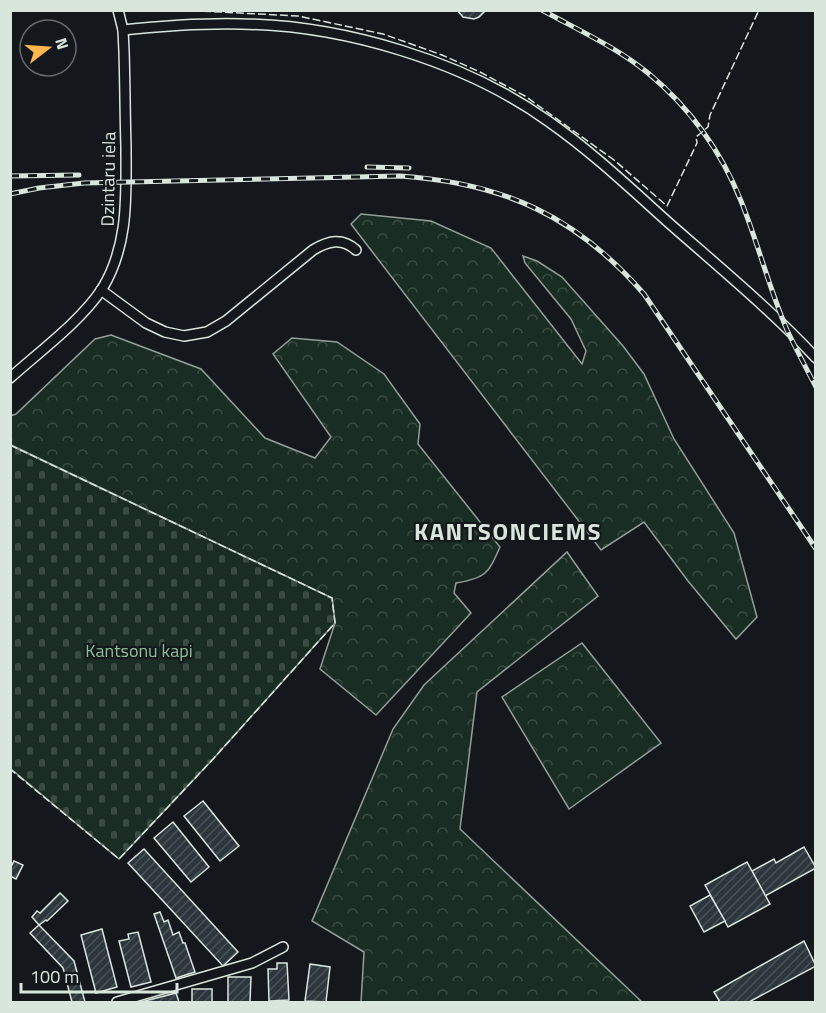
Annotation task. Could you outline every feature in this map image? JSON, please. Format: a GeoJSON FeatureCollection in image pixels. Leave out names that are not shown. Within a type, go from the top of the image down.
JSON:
{"type":"FeatureCollection","features":[{"type":"Feature","properties":{"kind":"street","name":"Dzintaru iela"},"geometry":{"type":"LineString","coordinates":[[10,378],[80,315],[100,290],[120,250],[126,201],[123,30],[118,10]]}},
{"type":"Feature","properties":{"kind":"street"},"geometry":{"type":"LineString","coordinates":[[123,30],[182,25],[242,24],[319,31],[418,57],[467,76],[548,120],[588,152],[752,296],[816,358]]}},
{"type":"Feature","properties":{"kind":"street"},"geometry":{"type":"LineString","coordinates":[[100,290],[138,318],[165,332],[184,336],[207,332],[226,321],[327,242],[342,241],[349,243],[356,250]]}},
{"type":"Feature","properties":{"kind":"street"},"geometry":{"type":"LineString","coordinates":[[117,1002],[230,970],[269,956],[283,947]]}},
{"type":"Feature","properties":{"kind":"green space"},"geometry":{"type":"Polygon","coordinates":[[[361,214],[431,221],[491,248],[582,364],[586,351],[571,319],[525,263],[523,256],[537,261],[562,277],[623,346],[644,374],[674,439],[734,533],[757,617],[736,639],[688,581],[644,522],[601,550],[351,224],[361,214]]]}},
{"type":"Feature","properties":{"kind":"green space"},"geometry":{"type":"Polygon","coordinates":[[[111,335],[201,369],[265,438],[315,458],[331,437],[273,354],[292,338],[337,342],[384,374],[420,424],[418,444],[500,547],[485,573],[480,577],[456,583],[454,593],[471,613],[376,715],[320,669],[335,623],[332,598],[11,445],[10,416],[16,414],[95,339],[111,335]]]}},
{"type":"Feature","properties":{"kind":"green space","name":"Kantsonu kapi"},"geometry":{"type":"Polygon","coordinates":[[[10,445],[332,598],[335,623],[214,758],[119,859],[11,769],[10,445]]]}},
{"type":"Feature","properties":{"kind":"green space"},"geometry":{"type":"Polygon","coordinates":[[[567,552],[598,596],[477,692],[460,829],[642,1002],[361,1002],[364,952],[312,921],[393,729],[424,685],[567,552]]]}},
{"type":"Feature","properties":{"kind":"green space"},"geometry":{"type":"Polygon","coordinates":[[[582,643],[661,743],[569,809],[502,697],[582,643]]]}},
{"type":"Feature","properties":{"kind":"building"},"geometry":{"type":"Polygon","coordinates":[[[457,10],[486,10],[474,19],[463,17],[457,10]]]}},
{"type":"Feature","properties":{"kind":"building"},"geometry":{"type":"Polygon","coordinates":[[[203,801],[239,846],[220,861],[184,816],[203,801]]]}},
{"type":"Feature","properties":{"kind":"building"},"geometry":{"type":"Polygon","coordinates":[[[173,822],[209,867],[191,882],[154,838],[173,822]]]}},
{"type":"Feature","properties":{"kind":"building"},"geometry":{"type":"Polygon","coordinates":[[[804,847],[816,868],[765,896],[752,871],[774,859],[776,863],[804,847]]]}},
{"type":"Feature","properties":{"kind":"building"},"geometry":{"type":"Polygon","coordinates":[[[144,849],[238,952],[223,966],[128,863],[144,849]]]}},
{"type":"Feature","properties":{"kind":"building"},"geometry":{"type":"Polygon","coordinates":[[[14,861],[23,865],[16,879],[10,876],[10,869],[14,861]]]}},
{"type":"Feature","properties":{"kind":"building"},"geometry":{"type":"Polygon","coordinates":[[[747,862],[770,904],[728,927],[705,885],[747,862]]]}},
{"type":"Feature","properties":{"kind":"building"},"geometry":{"type":"Polygon","coordinates":[[[60,893],[68,901],[47,921],[39,925],[32,917],[37,911],[40,913],[60,893]]]}},
{"type":"Feature","properties":{"kind":"building"},"geometry":{"type":"Polygon","coordinates":[[[710,895],[725,921],[704,932],[690,906],[710,895]]]}},
{"type":"Feature","properties":{"kind":"building"},"geometry":{"type":"Polygon","coordinates":[[[160,912],[164,922],[168,920],[173,935],[179,932],[195,972],[176,978],[154,914],[160,912]]]}},
{"type":"Feature","properties":{"kind":"building"},"geometry":{"type":"Polygon","coordinates":[[[39,925],[74,961],[85,1002],[72,1002],[63,968],[30,933],[39,925]]]}},
{"type":"Feature","properties":{"kind":"building"},"geometry":{"type":"Polygon","coordinates":[[[102,929],[117,987],[96,993],[81,935],[102,929]]]}},
{"type":"Feature","properties":{"kind":"building"},"geometry":{"type":"Polygon","coordinates":[[[138,932],[151,982],[131,987],[119,941],[129,939],[128,934],[138,932]]]}},
{"type":"Feature","properties":{"kind":"building"},"geometry":{"type":"Polygon","coordinates":[[[804,941],[816,966],[749,1002],[720,1002],[714,992],[804,941]]]}},
{"type":"Feature","properties":{"kind":"building"},"geometry":{"type":"Polygon","coordinates":[[[277,963],[287,963],[289,1000],[269,1001],[268,969],[277,969],[277,963]]]}},
{"type":"Feature","properties":{"kind":"building"},"geometry":{"type":"Polygon","coordinates":[[[310,964],[330,967],[326,1002],[305,1001],[310,964]]]}},
{"type":"Feature","properties":{"kind":"building"},"geometry":{"type":"Polygon","coordinates":[[[228,977],[251,977],[250,1002],[228,1002],[228,977]]]}},
{"type":"Feature","properties":{"kind":"building"},"geometry":{"type":"Polygon","coordinates":[[[192,989],[212,989],[212,1002],[192,1002],[192,989]]]}},
{"type":"Feature","properties":{"kind":"building"},"geometry":{"type":"Polygon","coordinates":[[[176,993],[179,1002],[141,1002],[176,993]]]}},
{"type":"Feature","properties":{"kind":"railway"},"geometry":{"type":"LineString","coordinates":[[542,10],[610,47],[648,73],[677,100],[714,147],[733,183],[747,217],[787,330],[816,387]]}},
{"type":"Feature","properties":{"kind":"railway"},"geometry":{"type":"LineString","coordinates":[[367,167],[409,168]]}},
{"type":"Feature","properties":{"kind":"railway"},"geometry":{"type":"LineString","coordinates":[[10,176],[79,175]]}},
{"type":"Feature","properties":{"kind":"railway"},"geometry":{"type":"LineString","coordinates":[[10,194],[84,183],[400,176],[472,186],[536,208],[592,244],[644,294],[816,549]]}},
{"type":"Feature","properties":{"kind":"fence"},"geometry":{"type":"LineString","coordinates":[[181,10],[298,16],[383,34],[442,55],[525,96],[614,160],[667,206],[697,143],[696,137],[708,127],[710,115],[759,10]]}},
{"type":"Feature","properties":{"kind":"fence"},"geometry":{"type":"LineString","coordinates":[[10,445],[332,598],[335,623],[214,758],[119,859],[10,769]]}},
{"type":"Feature","properties":{"kind":"district","name":"KANTSONCIEMS"},"geometry":{"type":"Point","coordinates":[508,531]}}]}
